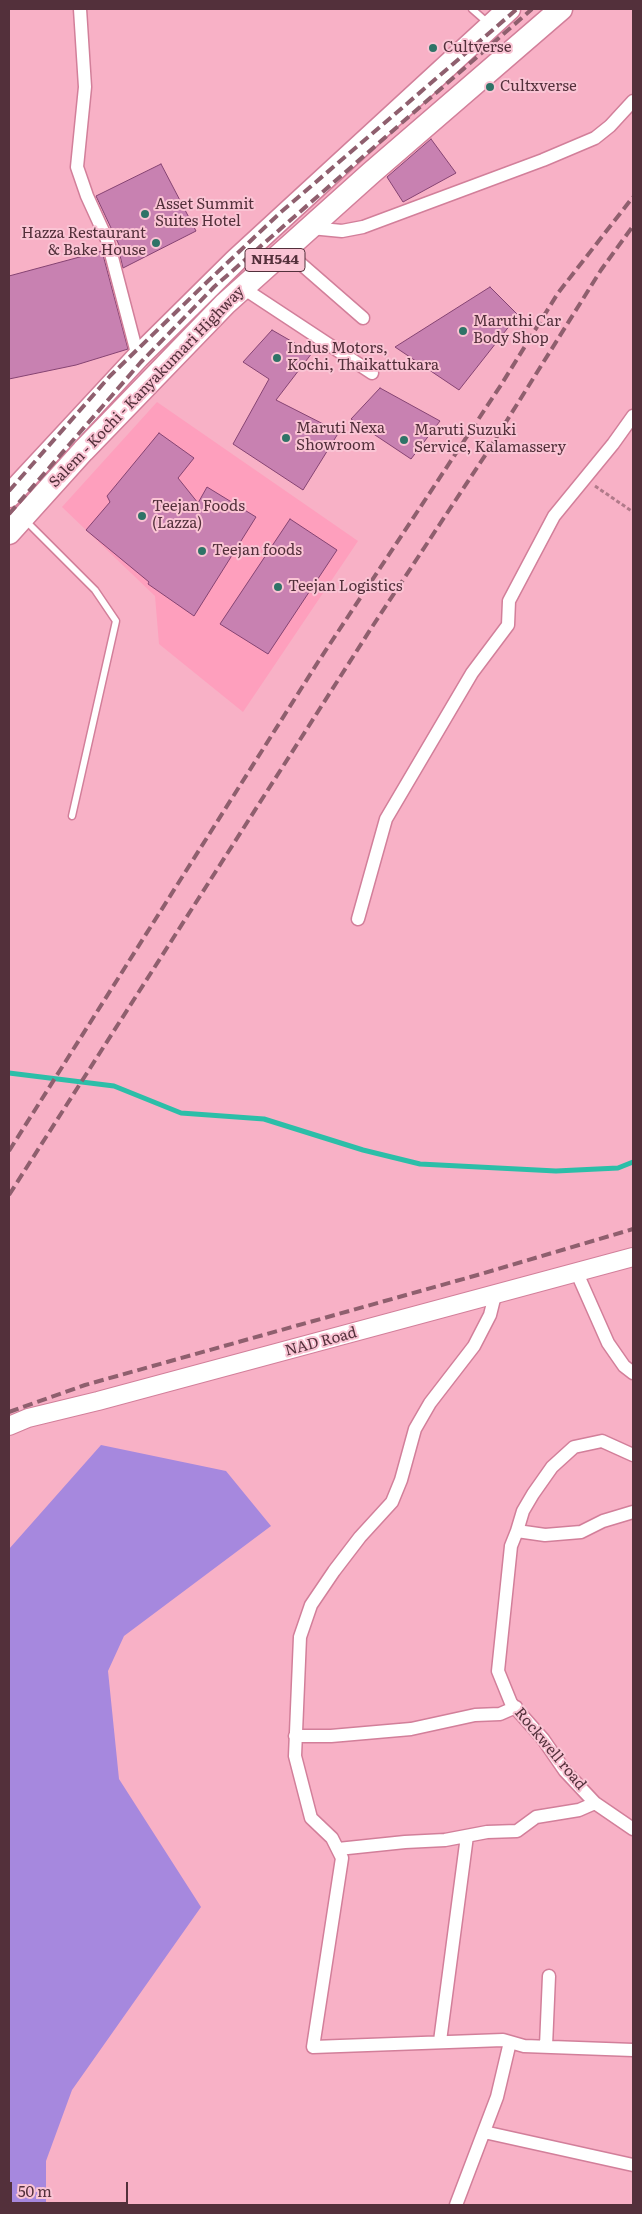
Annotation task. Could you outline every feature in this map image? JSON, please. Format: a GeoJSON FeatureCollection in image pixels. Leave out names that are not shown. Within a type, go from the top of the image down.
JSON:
{"type":"FeatureCollection","features":[{"type":"Feature","properties":{"kind":"highway","name":"Salem - Kochi - Kanyakumari Highway"},"geometry":{"type":"LineString","coordinates":[[9,496],[138,357],[236,260],[509,9]]}},
{"type":"Feature","properties":{"kind":"highway","name":"Salem - Kochi - Kanyakumari Highway"},"geometry":{"type":"LineString","coordinates":[[16,525],[83,451],[243,288],[561,9]]}},
{"type":"Feature","properties":{"kind":"street"},"geometry":{"type":"LineString","coordinates":[[80,9],[85,87],[77,167],[86,196],[108,242],[138,357]]}},
{"type":"Feature","properties":{"kind":"street"},"geometry":{"type":"LineString","coordinates":[[311,228],[342,231],[363,227],[543,160],[595,138],[633,101]]}},
{"type":"Feature","properties":{"kind":"street"},"geometry":{"type":"LineString","coordinates":[[285,250],[363,318]]}},
{"type":"Feature","properties":{"kind":"street"},"geometry":{"type":"LineString","coordinates":[[243,288],[372,373]]}},
{"type":"Feature","properties":{"kind":"street"},"geometry":{"type":"LineString","coordinates":[[358,920],[386,819],[472,674],[508,625],[509,601],[554,516],[613,444],[633,416]]}},
{"type":"Feature","properties":{"kind":"street","name":"NAD Road"},"geometry":{"type":"LineString","coordinates":[[9,1426],[28,1418],[108,1399],[633,1257]]}},
{"type":"Feature","properties":{"kind":"street"},"geometry":{"type":"LineString","coordinates":[[577,1273],[608,1343],[624,1366],[633,1373]]}},
{"type":"Feature","properties":{"kind":"street"},"geometry":{"type":"LineString","coordinates":[[495,1295],[490,1315],[474,1346],[430,1403],[415,1430],[401,1480],[392,1502],[360,1537],[311,1605],[300,1637],[296,1756],[310,1818],[332,1838],[342,1858],[313,2047],[503,2040],[524,2046],[633,2050]]}},
{"type":"Feature","properties":{"kind":"street","name":"Rockwell road"},"geometry":{"type":"LineString","coordinates":[[633,1455],[602,1441],[574,1447],[552,1467],[532,1494],[523,1511],[511,1546],[498,1671],[511,1702],[543,1739],[565,1771],[595,1803],[633,1829]]}},
{"type":"Feature","properties":{"kind":"street"},"geometry":{"type":"LineString","coordinates":[[517,1531],[545,1535],[581,1532],[603,1521],[633,1512]]}},
{"type":"Feature","properties":{"kind":"street"},"geometry":{"type":"LineString","coordinates":[[296,1736],[331,1736],[411,1729],[475,1715],[500,1714],[516,1707]]}},
{"type":"Feature","properties":{"kind":"street"},"geometry":{"type":"LineString","coordinates":[[338,1849],[445,1840],[517,1830],[536,1817],[579,1810],[595,1803]]}},
{"type":"Feature","properties":{"kind":"street"},"geometry":{"type":"LineString","coordinates":[[633,1829],[633,1841]]}},
{"type":"Feature","properties":{"kind":"street"},"geometry":{"type":"LineString","coordinates":[[440,2041],[467,1836]]}},
{"type":"Feature","properties":{"kind":"street"},"geometry":{"type":"LineString","coordinates":[[546,2046],[549,1976]]}},
{"type":"Feature","properties":{"kind":"street"},"geometry":{"type":"LineString","coordinates":[[456,2205],[497,2097],[510,2042]]}},
{"type":"Feature","properties":{"kind":"street"},"geometry":{"type":"LineString","coordinates":[[484,2132],[633,2165]]}},
{"type":"Feature","properties":{"kind":"lane"},"geometry":{"type":"LineString","coordinates":[[472,9],[491,25]]}},
{"type":"Feature","properties":{"kind":"lane"},"geometry":{"type":"LineString","coordinates":[[16,525],[95,590],[116,621],[72,816]]}},
{"type":"Feature","properties":{"kind":"path"},"geometry":{"type":"LineString","coordinates":[[584,479],[633,512]]}},
{"type":"Feature","properties":{"kind":"shaded area"},"geometry":{"type":"Polygon","coordinates":[[[157,402],[358,541],[243,712],[159,644],[155,596],[62,507],[157,402]]]}},
{"type":"Feature","properties":{"kind":"shaded area"},"geometry":{"type":"Polygon","coordinates":[[[101,1445],[226,1471],[271,1526],[124,1636],[108,1671],[119,1779],[201,1907],[72,2090],[46,2161],[46,2205],[9,2205],[9,1549],[101,1445]]]}},
{"type":"Feature","properties":{"kind":"building"},"geometry":{"type":"Polygon","coordinates":[[[431,139],[456,173],[403,202],[387,177],[431,139]]]}},
{"type":"Feature","properties":{"kind":"building","name":"Asset Summit Suites Hotel"},"geometry":{"type":"Polygon","coordinates":[[[161,164],[196,231],[123,268],[118,247],[120,247],[96,196],[161,164]]]}},
{"type":"Feature","properties":{"kind":"building"},"geometry":{"type":"Polygon","coordinates":[[[102,251],[128,349],[76,365],[9,379],[9,276],[102,251]]]}},
{"type":"Feature","properties":{"kind":"building","name":"Maruthi Car Body Shop"},"geometry":{"type":"Polygon","coordinates":[[[490,287],[518,315],[459,390],[395,347],[490,287]]]}},
{"type":"Feature","properties":{"kind":"building","name":"Maruti Nexa Showroom"},"geometry":{"type":"Polygon","coordinates":[[[272,330],[312,353],[276,400],[339,432],[303,490],[233,444],[269,379],[243,362],[272,330]]]}},
{"type":"Feature","properties":{"kind":"building","name":"Maruti Suzuki Service, Kalamassery"},"geometry":{"type":"Polygon","coordinates":[[[380,388],[440,421],[411,459],[351,419],[380,388]]]}},
{"type":"Feature","properties":{"kind":"building"},"geometry":{"type":"Polygon","coordinates":[[[159,433],[194,458],[178,478],[198,503],[207,487],[256,517],[194,616],[148,584],[149,582],[86,530],[110,502],[107,496],[159,433]]]}},
{"type":"Feature","properties":{"kind":"building","name":"Teejan Logistics"},"geometry":{"type":"Polygon","coordinates":[[[290,519],[337,550],[268,654],[220,624],[290,519]]]}},
{"type":"Feature","properties":{"kind":"waterway"},"geometry":{"type":"LineString","coordinates":[[9,1073],[114,1086],[181,1113],[264,1119],[363,1150],[420,1164],[556,1171],[618,1168],[633,1162]]}},
{"type":"Feature","properties":{"kind":"railway"},"geometry":{"type":"LineString","coordinates":[[9,491],[110,376],[206,283],[281,212],[517,9]]}},
{"type":"Feature","properties":{"kind":"railway"},"geometry":{"type":"LineString","coordinates":[[9,514],[141,362],[214,287],[532,9]]}},
{"type":"Feature","properties":{"kind":"railway"},"geometry":{"type":"LineString","coordinates":[[9,1151],[318,662],[501,385],[558,293],[633,197]]}},
{"type":"Feature","properties":{"kind":"railway"},"geometry":{"type":"LineString","coordinates":[[9,1195],[372,627],[486,454],[601,270],[633,226]]}},
{"type":"Feature","properties":{"kind":"railway"},"geometry":{"type":"LineString","coordinates":[[9,1412],[85,1385],[481,1274],[633,1229]]}},
{"type":"Feature","properties":{"kind":"place","name":"Cultverse"},"geometry":{"type":"Point","coordinates":[433,48]}},
{"type":"Feature","properties":{"kind":"place","name":"Cultxverse"},"geometry":{"type":"Point","coordinates":[490,87]}},
{"type":"Feature","properties":{"kind":"place","name":"Asset Summit Suites Hotel"},"geometry":{"type":"Point","coordinates":[145,214]}},
{"type":"Feature","properties":{"kind":"place","name":"Hazza Restaurant & Bake House"},"geometry":{"type":"Point","coordinates":[156,243]}},
{"type":"Feature","properties":{"kind":"place","name":"Maruthi Car Body Shop"},"geometry":{"type":"Point","coordinates":[463,331]}},
{"type":"Feature","properties":{"kind":"place","name":"Indus Motors, Kochi, Thaikattukara"},"geometry":{"type":"Point","coordinates":[277,358]}},
{"type":"Feature","properties":{"kind":"place","name":"Maruti Nexa Showroom"},"geometry":{"type":"Point","coordinates":[286,438]}},
{"type":"Feature","properties":{"kind":"place","name":"Maruti Suzuki Service, Kalamassery"},"geometry":{"type":"Point","coordinates":[404,440]}},
{"type":"Feature","properties":{"kind":"place","name":"Teejan Foods (Lazza)"},"geometry":{"type":"Point","coordinates":[142,516]}},
{"type":"Feature","properties":{"kind":"place","name":"Teejan foods"},"geometry":{"type":"Point","coordinates":[202,551]}},
{"type":"Feature","properties":{"kind":"place","name":"Teejan Logistics"},"geometry":{"type":"Point","coordinates":[278,587]}}]}
